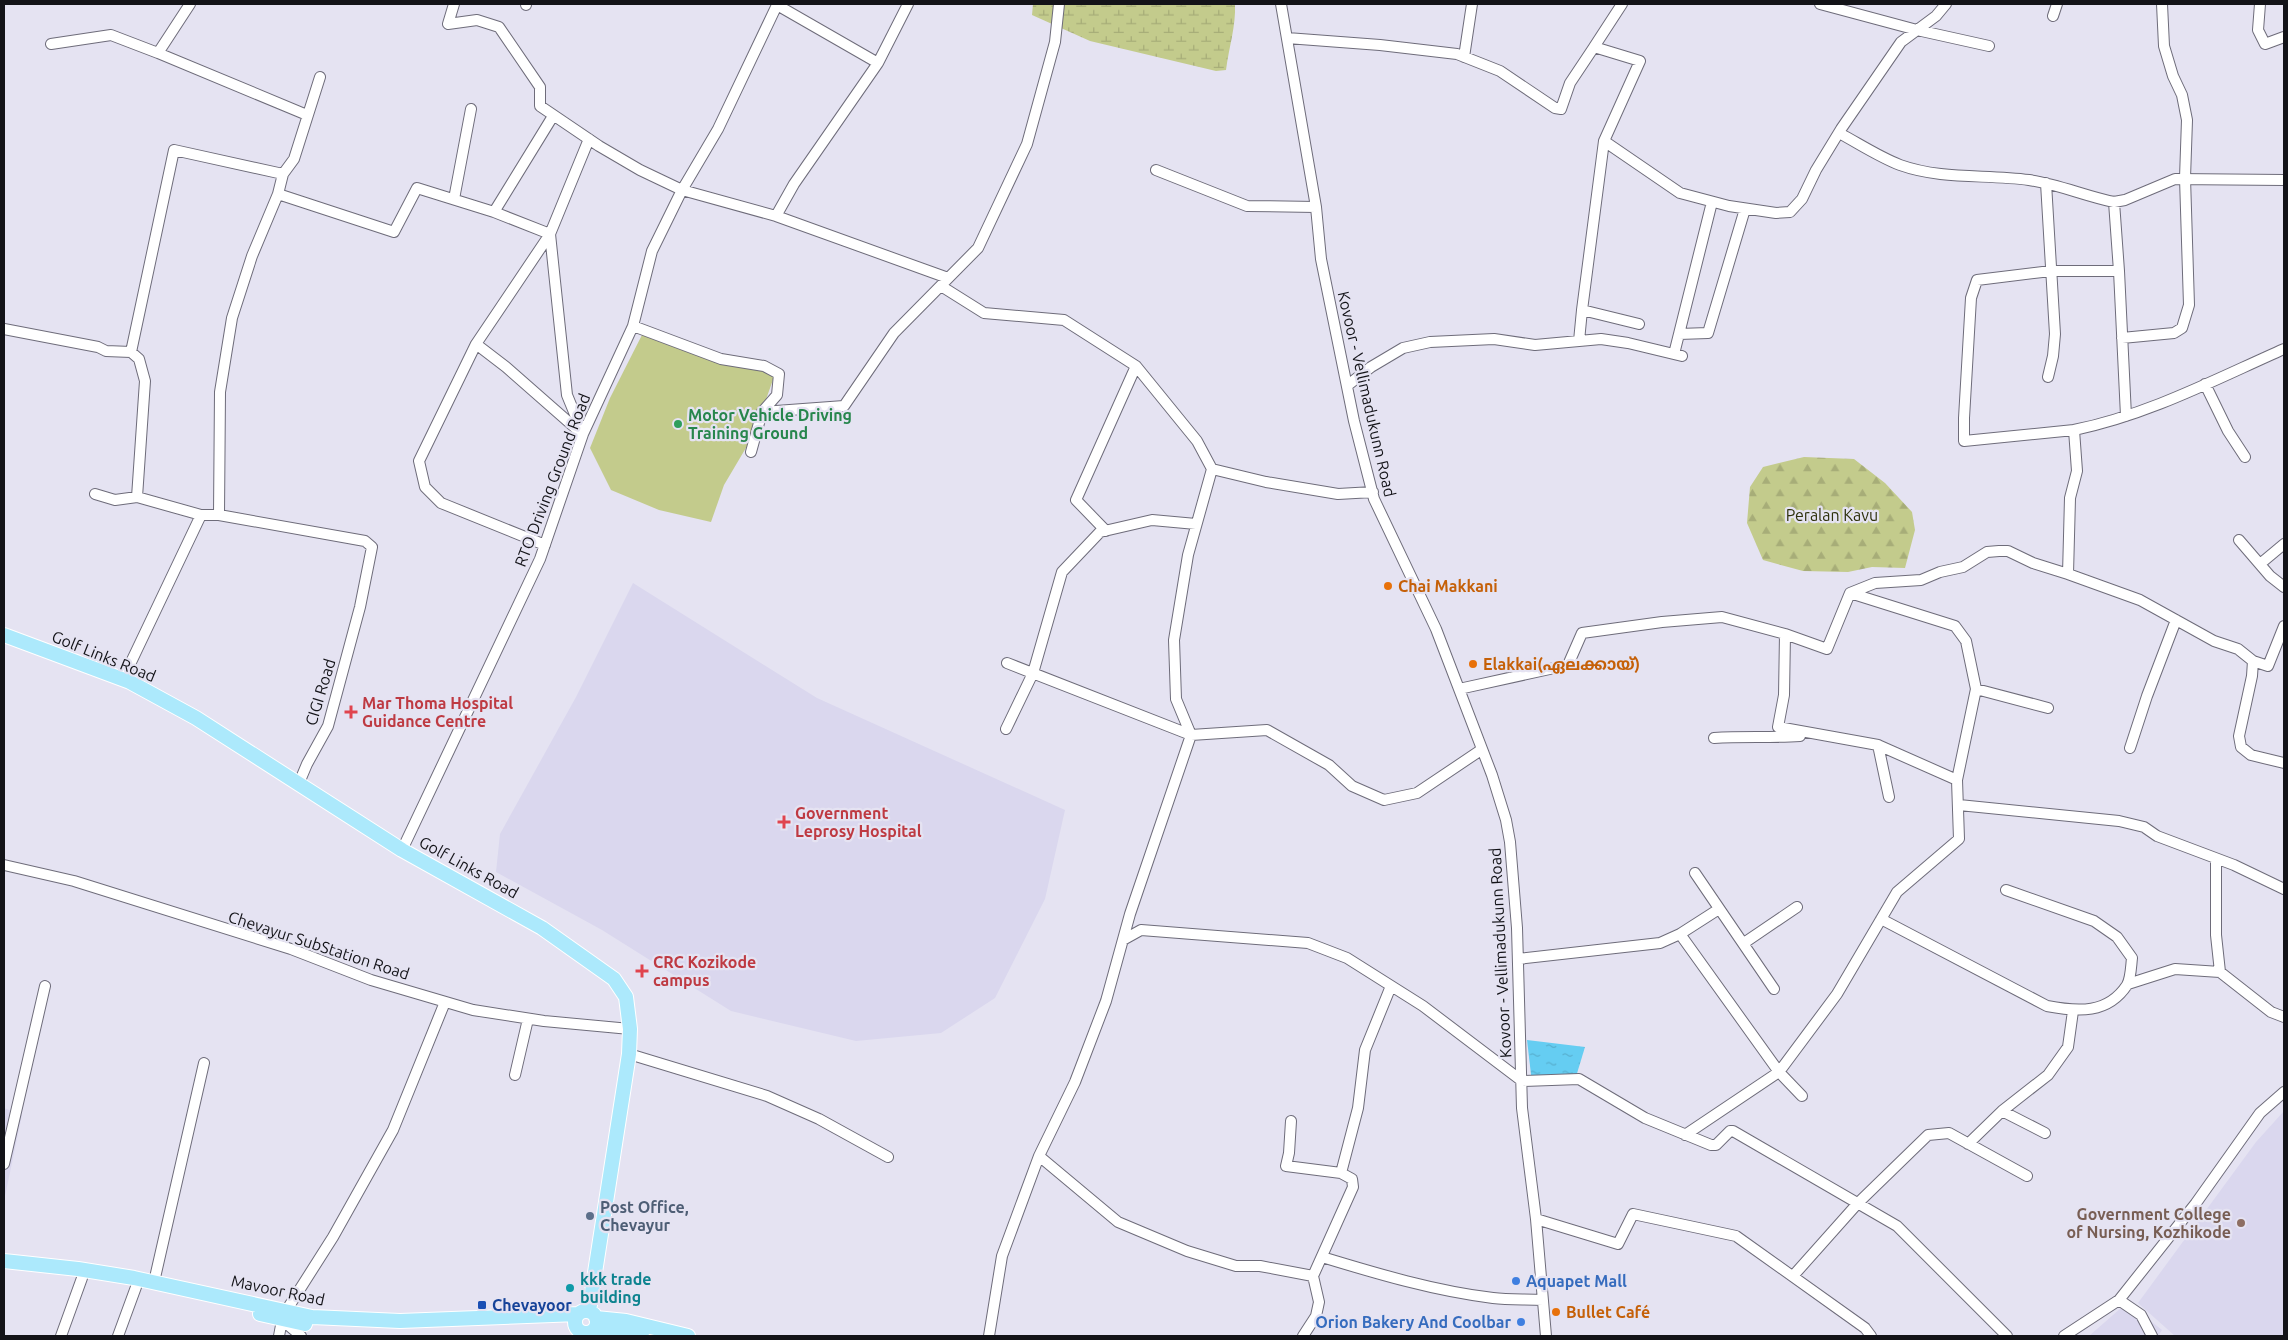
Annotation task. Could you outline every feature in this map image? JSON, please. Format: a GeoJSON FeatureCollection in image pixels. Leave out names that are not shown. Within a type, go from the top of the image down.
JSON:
{"type":"FeatureCollection","features":[{"type":"Feature","properties":{"kind":"main road","name":"Golf Links Road"},"geometry":{"type":"LineString","coordinates":[[4,635],[123,679],[196,718],[402,850],[542,928],[614,979],[626,997],[630,1029],[629,1054],[586,1323]]}},
{"type":"Feature","properties":{"kind":"main road","name":"Mavoor Road"},"geometry":{"type":"LineString","coordinates":[[4,1261],[78,1269],[154,1282],[284,1316]]}},
{"type":"Feature","properties":{"kind":"main road","name":"Mavoor Road"},"geometry":{"type":"LineString","coordinates":[[4,1269],[82,1278],[136,1287],[284,1316],[383,1320],[586,1323]]}},
{"type":"Feature","properties":{"kind":"main road"},"geometry":{"type":"LineString","coordinates":[[586,1323],[626,1322],[688,1336]]}},
{"type":"Feature","properties":{"kind":"main road"},"geometry":{"type":"LineString","coordinates":[[586,1323],[642,1336]]}},
{"type":"Feature","properties":{"kind":"street"},"geometry":{"type":"LineString","coordinates":[[158,53],[190,4]]}},
{"type":"Feature","properties":{"kind":"street"},"geometry":{"type":"LineString","coordinates":[[454,4],[448,24],[477,20],[499,27],[540,87],[540,106],[588,139],[640,170],[682,190],[776,216],[945,282],[984,313],[1064,320],[1136,366],[1197,441],[1212,469],[1188,555],[1174,640],[1176,699],[1191,735],[1123,940],[1106,1001],[1089,1048],[1039,1156],[1002,1256],[989,1336]]}},
{"type":"Feature","properties":{"kind":"street"},"geometry":{"type":"LineString","coordinates":[[776,216],[794,184],[878,63],[908,4]]}},
{"type":"Feature","properties":{"kind":"street"},"geometry":{"type":"LineString","coordinates":[[762,412],[844,406],[894,333],[978,248],[1027,144],[1055,42],[1059,4]]}},
{"type":"Feature","properties":{"kind":"street","name":"Kovoor - Vellimadukunn Road"},"geometry":{"type":"LineString","coordinates":[[1281,4],[1316,207],[1321,259],[1354,421],[1374,499],[1436,629],[1481,750],[1492,774],[1506,820],[1510,842],[1518,958],[1522,1108],[1536,1220],[1546,1336]]}},
{"type":"Feature","properties":{"kind":"street"},"geometry":{"type":"LineString","coordinates":[[1464,57],[1472,4]]}},
{"type":"Feature","properties":{"kind":"street"},"geometry":{"type":"LineString","coordinates":[[1287,38],[1380,45],[1457,54],[1500,71],[1555,108],[1561,109],[1570,83],[1622,4]]}},
{"type":"Feature","properties":{"kind":"street"},"geometry":{"type":"LineString","coordinates":[[1820,4],[1917,30],[1989,46]]}},
{"type":"Feature","properties":{"kind":"street"},"geometry":{"type":"LineString","coordinates":[[1604,141],[1680,192],[1712,202],[1745,209],[1776,213],[1790,212],[1802,199],[1816,170],[1839,133],[1901,42],[1936,16],[1946,4]]}},
{"type":"Feature","properties":{"kind":"street"},"geometry":{"type":"LineString","coordinates":[[2053,16],[2057,4]]}},
{"type":"Feature","properties":{"kind":"street"},"geometry":{"type":"LineString","coordinates":[[2122,338],[2174,334],[2182,328],[2189,305],[2185,178],[2187,120],[2182,95],[2173,76],[2164,46],[2162,4]]}},
{"type":"Feature","properties":{"kind":"street"},"geometry":{"type":"LineString","coordinates":[[2260,4],[2258,30],[2265,44],[2284,37]]}},
{"type":"Feature","properties":{"kind":"street"},"geometry":{"type":"LineString","coordinates":[[777,5],[878,63]]}},
{"type":"Feature","properties":{"kind":"street","name":"RTO Driving Ground Road"},"geometry":{"type":"LineString","coordinates":[[402,850],[545,545],[583,434],[633,326],[652,250],[682,190],[722,119],[777,5]]}},
{"type":"Feature","properties":{"kind":"street"},"geometry":{"type":"LineString","coordinates":[[52,44],[112,35],[307,115]]}},
{"type":"Feature","properties":{"kind":"street"},"geometry":{"type":"LineString","coordinates":[[1579,341],[1604,141],[1640,61],[1594,47]]}},
{"type":"Feature","properties":{"kind":"street"},"geometry":{"type":"LineString","coordinates":[[94,494],[115,500],[137,497],[201,515],[220,515],[220,392],[232,318],[252,256],[278,194],[283,174],[294,158],[320,77]]}},
{"type":"Feature","properties":{"kind":"street"},"geometry":{"type":"LineString","coordinates":[[454,200],[471,109]]}},
{"type":"Feature","properties":{"kind":"street"},"geometry":{"type":"LineString","coordinates":[[494,212],[553,116]]}},
{"type":"Feature","properties":{"kind":"street"},"geometry":{"type":"LineString","coordinates":[[1839,133],[1898,164],[1917,170],[1959,176],[2000,177],[2046,183],[2114,202],[2175,179],[2284,180]]}},
{"type":"Feature","properties":{"kind":"street"},"geometry":{"type":"LineString","coordinates":[[545,545],[441,503],[424,487],[419,461],[476,344],[550,234],[588,139]]}},
{"type":"Feature","properties":{"kind":"street"},"geometry":{"type":"LineString","coordinates":[[132,352],[174,150],[283,174]]}},
{"type":"Feature","properties":{"kind":"street"},"geometry":{"type":"LineString","coordinates":[[1156,170],[1247,206],[1316,207]]}},
{"type":"Feature","properties":{"kind":"street"},"geometry":{"type":"LineString","coordinates":[[2046,183],[2055,334],[2053,356],[2048,377]]}},
{"type":"Feature","properties":{"kind":"street"},"geometry":{"type":"LineString","coordinates":[[278,194],[394,232],[416,188],[494,212],[550,234]]}},
{"type":"Feature","properties":{"kind":"street"},"geometry":{"type":"LineString","coordinates":[[1348,385],[1371,367],[1403,348],[1430,342],[1494,339],[1535,345],[1601,339],[1628,343],[1678,355],[1678,334],[1712,202]]}},
{"type":"Feature","properties":{"kind":"street"},"geometry":{"type":"LineString","coordinates":[[2114,202],[2126,416]]}},
{"type":"Feature","properties":{"kind":"street"},"geometry":{"type":"LineString","coordinates":[[1678,334],[1708,333],[1745,209]]}},
{"type":"Feature","properties":{"kind":"street"},"geometry":{"type":"LineString","coordinates":[[550,234],[567,395],[583,434]]}},
{"type":"Feature","properties":{"kind":"street"},"geometry":{"type":"LineString","coordinates":[[2119,271],[2052,271],[1976,280],[1971,298],[1964,441],[2074,430],[2126,416],[2284,349]]}},
{"type":"Feature","properties":{"kind":"street"},"geometry":{"type":"LineString","coordinates":[[1582,310],[1639,324]]}},
{"type":"Feature","properties":{"kind":"street"},"geometry":{"type":"LineString","coordinates":[[633,326],[721,358],[764,366],[779,374],[777,395],[762,412],[751,452]]}},
{"type":"Feature","properties":{"kind":"street"},"geometry":{"type":"LineString","coordinates":[[4,329],[98,347],[106,351],[132,352],[139,359],[146,381],[137,497]]}},
{"type":"Feature","properties":{"kind":"street"},"geometry":{"type":"LineString","coordinates":[[476,344],[583,434]]}},
{"type":"Feature","properties":{"kind":"street"},"geometry":{"type":"LineString","coordinates":[[1106,531],[1076,500],[1136,366]]}},
{"type":"Feature","properties":{"kind":"street"},"geometry":{"type":"LineString","coordinates":[[2205,384],[2228,431],[2245,457]]}},
{"type":"Feature","properties":{"kind":"street"},"geometry":{"type":"LineString","coordinates":[[2068,574],[2070,498],[2077,471],[2074,430]]}},
{"type":"Feature","properties":{"kind":"street"},"geometry":{"type":"LineString","coordinates":[[1212,469],[1266,482],[1338,494],[1373,492]]}},
{"type":"Feature","properties":{"kind":"street"},"geometry":{"type":"LineString","coordinates":[[123,679],[201,515]]}},
{"type":"Feature","properties":{"kind":"street","name":"CIGI Road"},"geometry":{"type":"LineString","coordinates":[[220,515],[365,540],[372,547],[360,608],[328,726],[306,764],[299,783]]}},
{"type":"Feature","properties":{"kind":"street"},"geometry":{"type":"LineString","coordinates":[[1006,729],[1033,673],[1062,572],[1100,532],[1152,520],[1196,524]]}},
{"type":"Feature","properties":{"kind":"street"},"geometry":{"type":"LineString","coordinates":[[2239,540],[2284,587]]}},
{"type":"Feature","properties":{"kind":"street"},"geometry":{"type":"LineString","coordinates":[[2260,564],[2284,544]]}},
{"type":"Feature","properties":{"kind":"street"},"geometry":{"type":"LineString","coordinates":[[1459,690],[1568,665],[1582,633],[1605,628],[1722,617],[1785,634],[1827,649],[1850,592],[1875,583],[1921,580],[1940,572],[1963,567],[1987,552],[1999,551],[2008,551],[2034,563],[2140,600],[2214,641],[2238,649],[2253,661],[2268,666],[2284,626]]}},
{"type":"Feature","properties":{"kind":"street"},"geometry":{"type":"LineString","coordinates":[[1685,1135],[1779,1072],[1837,994],[1897,892],[1959,839],[1958,780],[1976,689],[1966,641],[1955,626],[1850,592]]}},
{"type":"Feature","properties":{"kind":"street"},"geometry":{"type":"LineString","coordinates":[[2130,748],[2146,696],[2176,620]]}},
{"type":"Feature","properties":{"kind":"street"},"geometry":{"type":"LineString","coordinates":[[1785,634],[1784,695],[1778,727],[1813,735],[1878,745],[1958,780]]}},
{"type":"Feature","properties":{"kind":"street"},"geometry":{"type":"LineString","coordinates":[[2253,661],[2252,676],[2239,736],[2241,747],[2251,755],[2284,763]]}},
{"type":"Feature","properties":{"kind":"street"},"geometry":{"type":"LineString","coordinates":[[1008,662],[1191,735],[1267,730],[1329,765],[1352,786],[1384,800],[1417,793],[1481,750]]}},
{"type":"Feature","properties":{"kind":"street"},"geometry":{"type":"LineString","coordinates":[[1976,689],[2048,708]]}},
{"type":"Feature","properties":{"kind":"street"},"geometry":{"type":"LineString","coordinates":[[1714,738],[1813,735]]}},
{"type":"Feature","properties":{"kind":"street"},"geometry":{"type":"LineString","coordinates":[[1878,745],[1889,797]]}},
{"type":"Feature","properties":{"kind":"street"},"geometry":{"type":"LineString","coordinates":[[1959,805],[2119,821],[2144,827],[2156,836],[2216,858],[2284,889]]}},
{"type":"Feature","properties":{"kind":"street"},"geometry":{"type":"LineString","coordinates":[[2216,858],[2216,935],[2220,972]]}},
{"type":"Feature","properties":{"kind":"street","name":"Chevayur SubStation Road"},"geometry":{"type":"LineString","coordinates":[[4,866],[74,882],[291,949],[371,980],[473,1010],[630,1029]]}},
{"type":"Feature","properties":{"kind":"street"},"geometry":{"type":"LineString","coordinates":[[1695,872],[1774,990]]}},
{"type":"Feature","properties":{"kind":"street"},"geometry":{"type":"LineString","coordinates":[[2006,890],[2094,921],[2117,937],[2132,958],[2128,984]]}},
{"type":"Feature","properties":{"kind":"street"},"geometry":{"type":"LineString","coordinates":[[1744,943],[1797,907]]}},
{"type":"Feature","properties":{"kind":"street"},"geometry":{"type":"LineString","coordinates":[[1518,958],[1660,943],[1680,934],[1719,909]]}},
{"type":"Feature","properties":{"kind":"street"},"geometry":{"type":"LineString","coordinates":[[1881,919],[2047,1006],[2074,1011],[2107,1005],[2128,984],[2175,969],[2220,972],[2271,1012],[2284,1017]]}},
{"type":"Feature","properties":{"kind":"street"},"geometry":{"type":"LineString","coordinates":[[1123,940],[1141,930],[1308,943],[1347,958],[1423,1006],[1522,1081],[1579,1079],[1645,1118],[1685,1135],[1716,1144],[1730,1131],[1733,1131],[1858,1202],[1896,1226],[2007,1336]]}},
{"type":"Feature","properties":{"kind":"street"},"geometry":{"type":"LineString","coordinates":[[1680,934],[1779,1072],[1802,1096]]}},
{"type":"Feature","properties":{"kind":"street"},"geometry":{"type":"LineString","coordinates":[[4,1164],[45,986]]}},
{"type":"Feature","properties":{"kind":"street"},"geometry":{"type":"LineString","coordinates":[[1341,1173],[1358,1108],[1365,1050],[1391,986]]}},
{"type":"Feature","properties":{"kind":"street"},"geometry":{"type":"LineString","coordinates":[[279,1336],[284,1316],[333,1238],[393,1130],[445,1002]]}},
{"type":"Feature","properties":{"kind":"street"},"geometry":{"type":"LineString","coordinates":[[1968,1144],[2002,1111],[2048,1075],[2068,1047],[2074,1011]]}},
{"type":"Feature","properties":{"kind":"street"},"geometry":{"type":"LineString","coordinates":[[515,1075],[528,1018]]}},
{"type":"Feature","properties":{"kind":"street"},"geometry":{"type":"LineString","coordinates":[[629,1054],[767,1096],[819,1119],[888,1157]]}},
{"type":"Feature","properties":{"kind":"street"},"geometry":{"type":"LineString","coordinates":[[154,1282],[204,1063]]}},
{"type":"Feature","properties":{"kind":"street"},"geometry":{"type":"LineString","coordinates":[[2064,1336],[2120,1300],[2196,1203],[2260,1113],[2284,1092]]}},
{"type":"Feature","properties":{"kind":"street"},"geometry":{"type":"LineString","coordinates":[[2002,1111],[2045,1133]]}},
{"type":"Feature","properties":{"kind":"street"},"geometry":{"type":"LineString","coordinates":[[1290,1121],[1289,1154],[1286,1166],[1341,1173],[1352,1179],[1354,1187],[1313,1276],[1319,1302],[1316,1316],[1303,1336]]}},
{"type":"Feature","properties":{"kind":"street"},"geometry":{"type":"LineString","coordinates":[[1793,1276],[1858,1202],[1928,1135],[1949,1133],[2027,1176]]}},
{"type":"Feature","properties":{"kind":"street"},"geometry":{"type":"LineString","coordinates":[[1039,1156],[1118,1222],[1186,1251],[1236,1266],[1260,1266],[1313,1276]]}},
{"type":"Feature","properties":{"kind":"street"},"geometry":{"type":"LineString","coordinates":[[1536,1220],[1618,1244],[1633,1214],[1736,1236],[1865,1328],[1871,1336]]}},
{"type":"Feature","properties":{"kind":"street"},"geometry":{"type":"LineString","coordinates":[[1322,1257],[1364,1270],[1459,1292],[1495,1298],[1543,1300]]}},
{"type":"Feature","properties":{"kind":"street"},"geometry":{"type":"LineString","coordinates":[[61,1336],[82,1278]]}},
{"type":"Feature","properties":{"kind":"street"},"geometry":{"type":"LineString","coordinates":[[118,1336],[136,1287]]}},
{"type":"Feature","properties":{"kind":"street"},"geometry":{"type":"LineString","coordinates":[[2120,1300],[2141,1315],[2152,1336]]}},
{"type":"Feature","properties":{"kind":"street"},"geometry":{"type":"LineString","coordinates":[[284,1316],[301,1336]]}},
{"type":"Feature","properties":{"kind":"shaded area","name":"Government Leprosy Hospital"},"geometry":{"type":"Polygon","coordinates":[[[633,583],[817,698],[1065,810],[1045,899],[995,998],[941,1033],[856,1041],[731,1011],[602,930],[496,872],[500,834],[576,697],[633,583]]]}},
{"type":"Feature","properties":{"kind":"shaded area"},"geometry":{"type":"Polygon","coordinates":[[[4,1108],[22,1115],[4,1201],[4,1108]]]}},
{"type":"Feature","properties":{"kind":"shaded area","name":"Government College of Nursing, Kozhikode"},"geometry":{"type":"Polygon","coordinates":[[[2284,1111],[2284,1336],[2175,1336],[2138,1303],[2256,1142],[2284,1111]]]}},
{"type":"Feature","properties":{"kind":"shaded area"},"geometry":{"type":"Polygon","coordinates":[[[2121,1308],[2143,1315],[2162,1330],[2158,1336],[2089,1336],[2121,1308]]]}},
{"type":"Feature","properties":{"kind":"green space"},"geometry":{"type":"Polygon","coordinates":[[[1033,4],[1235,4],[1226,70],[1216,71],[1090,41],[1032,15],[1033,4]]]}},
{"type":"Feature","properties":{"kind":"green space","name":"Motor Vehicle Driving Training Ground"},"geometry":{"type":"Polygon","coordinates":[[[644,331],[775,374],[753,436],[724,485],[711,522],[659,510],[611,490],[590,448],[610,398],[644,331]]]}},
{"type":"Feature","properties":{"kind":"green space","name":"Peralan Kavu"},"geometry":{"type":"Polygon","coordinates":[[[1804,457],[1854,459],[1885,483],[1912,512],[1915,530],[1905,568],[1872,567],[1848,572],[1803,571],[1763,560],[1747,523],[1750,487],[1763,467],[1804,457]]]}},
{"type":"Feature","properties":{"kind":"water"},"geometry":{"type":"Polygon","coordinates":[[[1527,1040],[1585,1047],[1575,1080],[1532,1083],[1527,1040]]]}},
{"type":"Feature","properties":{"kind":"place","name":"Motor Vehicle Driving Training Ground"},"geometry":{"type":"Point","coordinates":[678,424]}},
{"type":"Feature","properties":{"kind":"place","name":"Chai Makkani"},"geometry":{"type":"Point","coordinates":[1388,586]}},
{"type":"Feature","properties":{"kind":"place","name":"Elakkai(ഏലക്കായ്)"},"geometry":{"type":"Point","coordinates":[1473,664]}},
{"type":"Feature","properties":{"kind":"place","name":"Mar Thoma Hospital Guidance Centre"},"geometry":{"type":"Point","coordinates":[351,712]}},
{"type":"Feature","properties":{"kind":"place","name":"Government Leprosy Hospital"},"geometry":{"type":"Point","coordinates":[784,822]}},
{"type":"Feature","properties":{"kind":"place","name":"CRC Kozikode campus"},"geometry":{"type":"Point","coordinates":[642,971]}},
{"type":"Feature","properties":{"kind":"place","name":"Post Office, Chevayur"},"geometry":{"type":"Point","coordinates":[590,1216]}},
{"type":"Feature","properties":{"kind":"place","name":"Government College of Nursing, Kozhikode"},"geometry":{"type":"Point","coordinates":[2241,1223]}},
{"type":"Feature","properties":{"kind":"place","name":"Aquapet Mall"},"geometry":{"type":"Point","coordinates":[1516,1281]}},
{"type":"Feature","properties":{"kind":"place","name":"kkk trade building"},"geometry":{"type":"Point","coordinates":[570,1288]}},
{"type":"Feature","properties":{"kind":"place","name":"Chevayoor"},"geometry":{"type":"Point","coordinates":[482,1305]}},
{"type":"Feature","properties":{"kind":"place","name":"Bullet Café"},"geometry":{"type":"Point","coordinates":[1556,1312]}},
{"type":"Feature","properties":{"kind":"place","name":"Orion Bakery And Coolbar"},"geometry":{"type":"Point","coordinates":[1521,1322]}}]}
